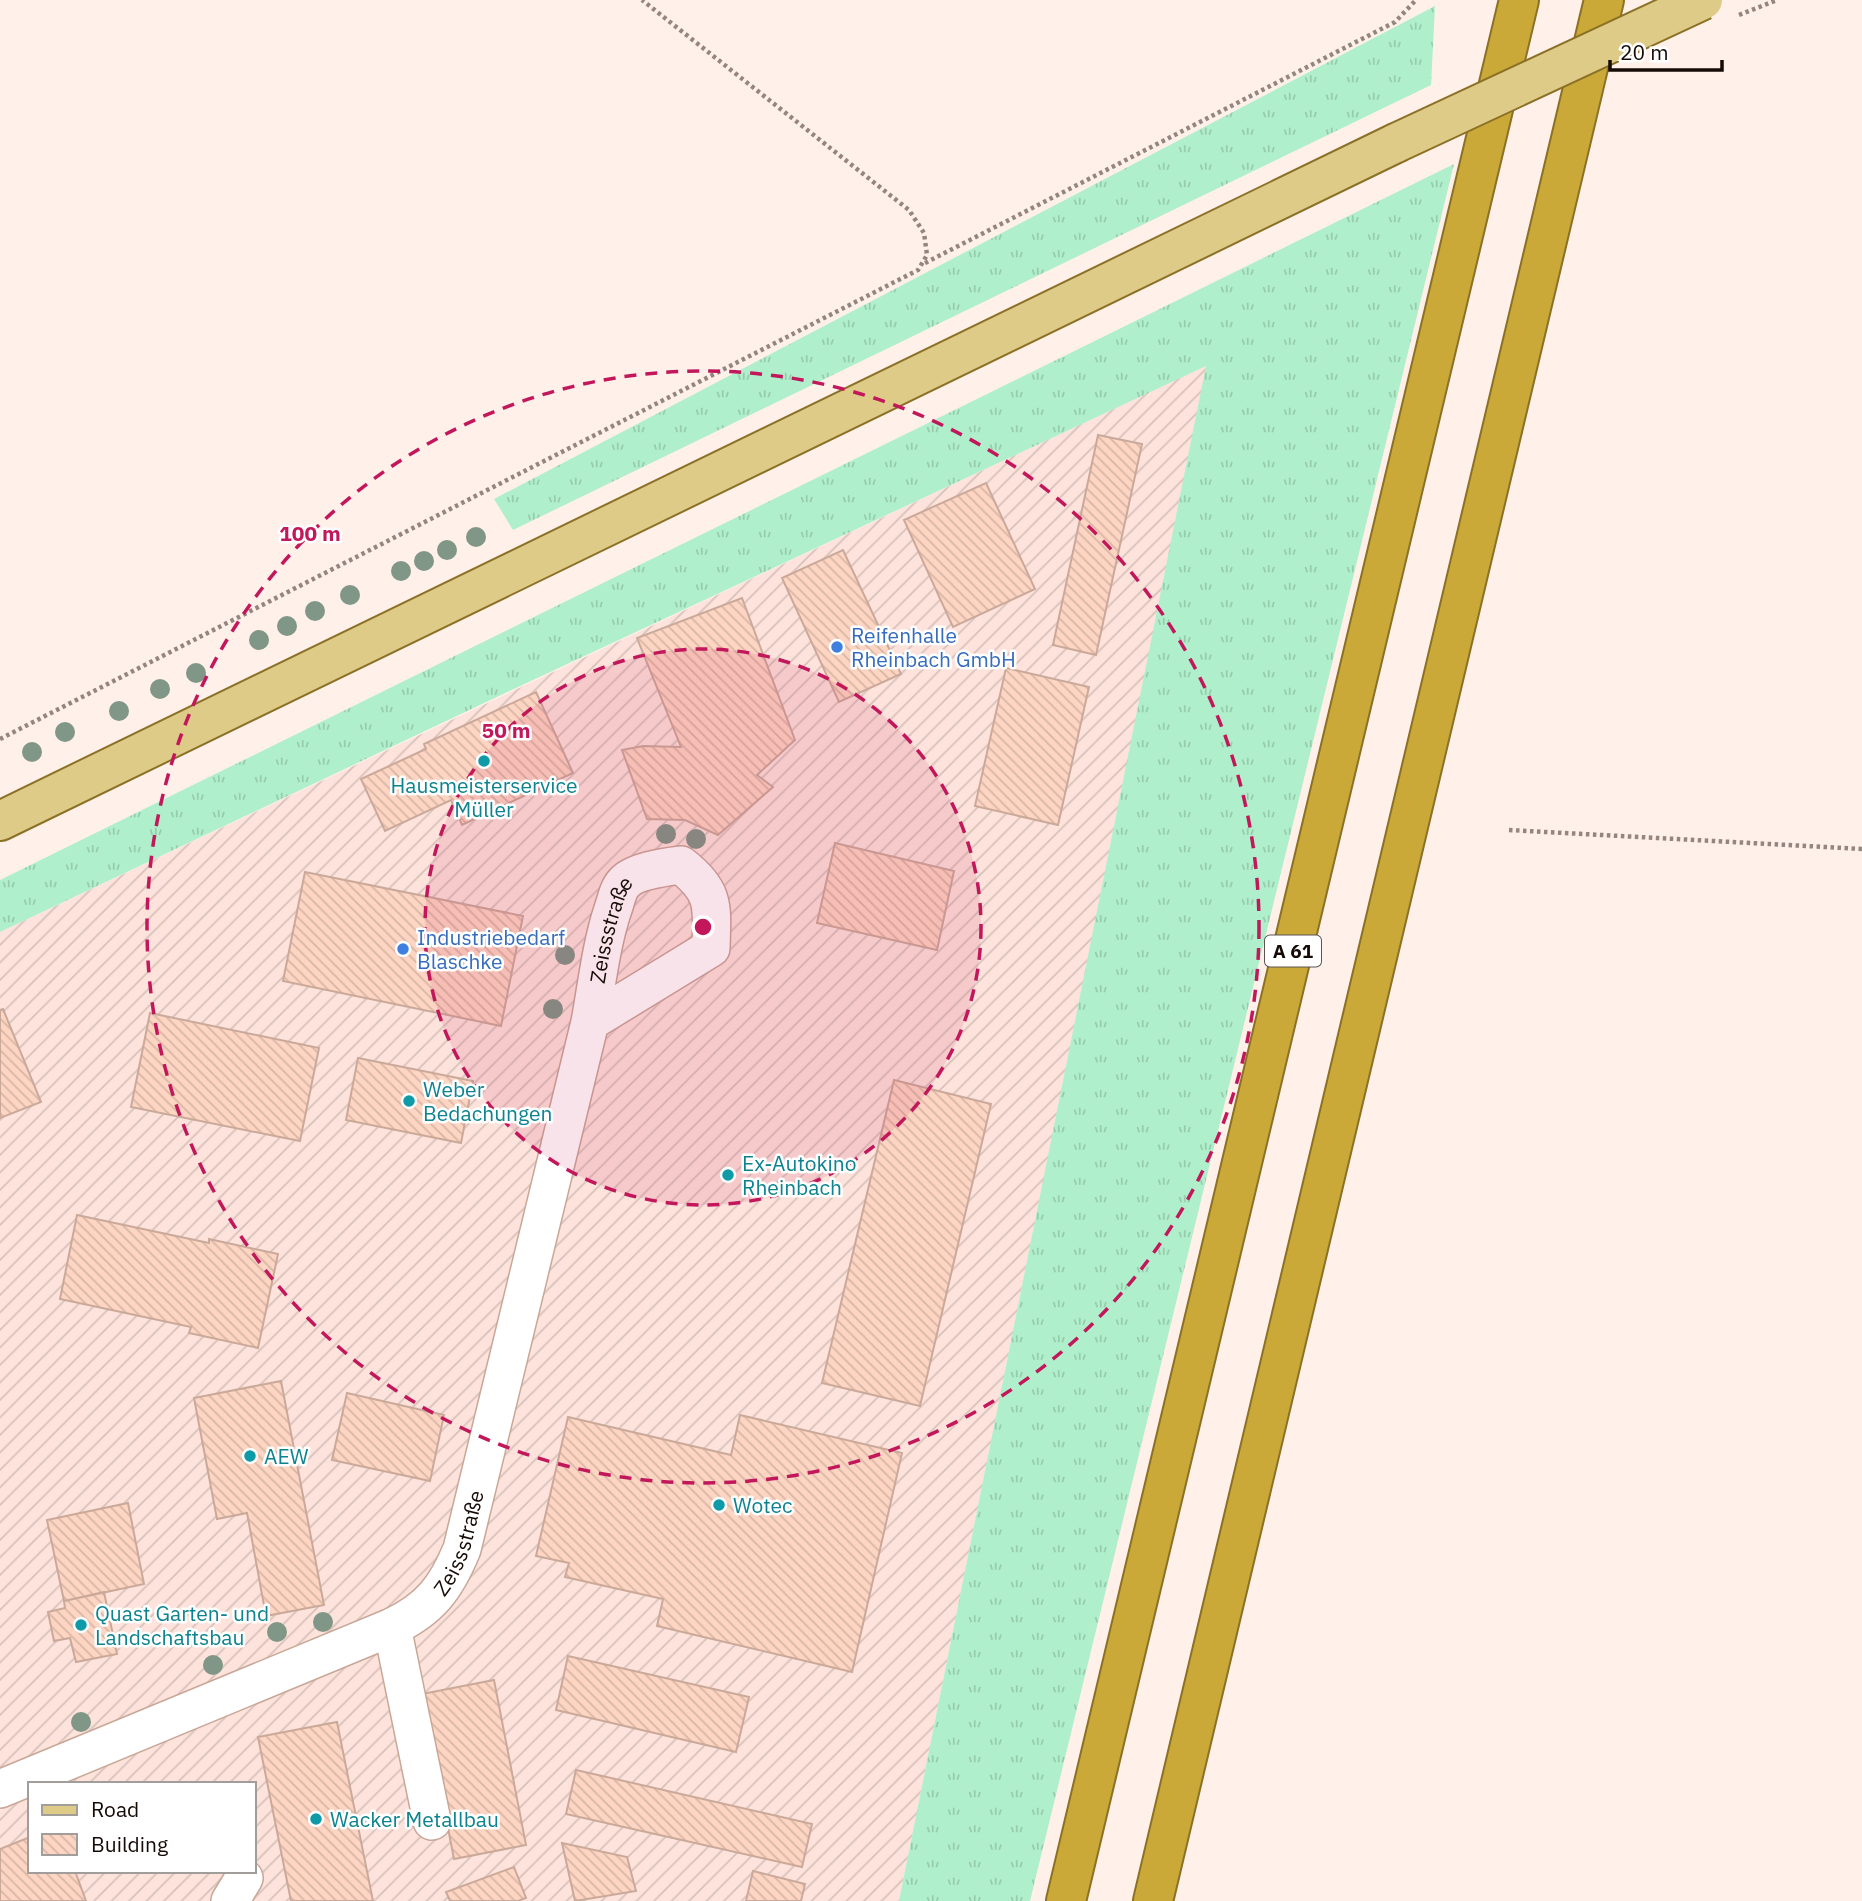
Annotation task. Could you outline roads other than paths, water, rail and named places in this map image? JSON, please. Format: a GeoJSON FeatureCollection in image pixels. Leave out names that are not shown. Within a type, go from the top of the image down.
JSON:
{"type":"FeatureCollection","features":[{"type":"Feature","properties":{"kind":"highway","name":"A 61"},"geometry":{"type":"LineString","coordinates":[[1066,1901],[1520,0]]}},
{"type":"Feature","properties":{"kind":"highway"},"geometry":{"type":"LineString","coordinates":[[1153,1901],[1604,0]]}},
{"type":"Feature","properties":{"kind":"main road"},"geometry":{"type":"LineString","coordinates":[[0,821],[1396,143],[1703,0]]}},
{"type":"Feature","properties":{"kind":"street","name":"Zeissstraße"},"geometry":{"type":"LineString","coordinates":[[0,1789],[392,1627],[415,1616],[435,1598],[452,1575],[462,1549],[590,1022]]}},
{"type":"Feature","properties":{"kind":"street"},"geometry":{"type":"LineString","coordinates":[[392,1627],[432,1821]]}},
{"type":"Feature","properties":{"kind":"place","name":"Reifenhalle Rheinbach GmbH"},"geometry":{"type":"Point","coordinates":[837,647]}},
{"type":"Feature","properties":{"kind":"place","name":"Hausmeisterservice Müller"},"geometry":{"type":"Point","coordinates":[484,761]}},
{"type":"Feature","properties":{"kind":"place","name":"Industriebedarf Blaschke"},"geometry":{"type":"Point","coordinates":[403,949]}},
{"type":"Feature","properties":{"kind":"place","name":"Weber Bedachungen"},"geometry":{"type":"Point","coordinates":[409,1101]}},
{"type":"Feature","properties":{"kind":"place","name":"Ex-Autokino Rheinbach"},"geometry":{"type":"Point","coordinates":[728,1175]}},
{"type":"Feature","properties":{"kind":"place","name":"AEW"},"geometry":{"type":"Point","coordinates":[250,1456]}},
{"type":"Feature","properties":{"kind":"place","name":"Wotec"},"geometry":{"type":"Point","coordinates":[719,1505]}},
{"type":"Feature","properties":{"kind":"place","name":"Quast Garten- und Landschaftsbau"},"geometry":{"type":"Point","coordinates":[81,1625]}},
{"type":"Feature","properties":{"kind":"place","name":"Wacker Metallbau"},"geometry":{"type":"Point","coordinates":[316,1819]}}]}
